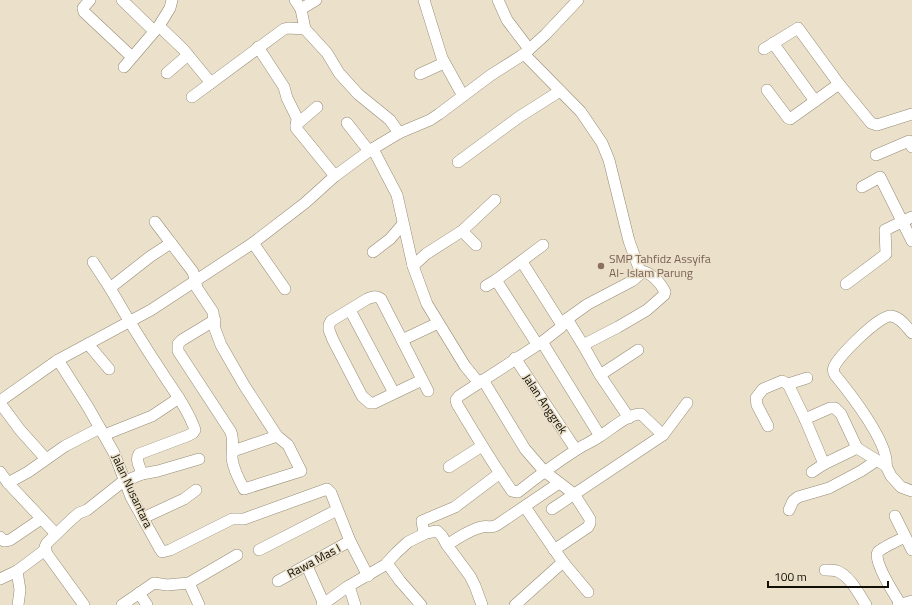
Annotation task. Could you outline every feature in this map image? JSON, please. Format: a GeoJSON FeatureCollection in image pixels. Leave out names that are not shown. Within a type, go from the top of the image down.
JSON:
{"type":"FeatureCollection","features":[{"type":"Feature","properties":{"kind":"street"},"geometry":{"type":"LineString","coordinates":[[90,0],[83,8],[84,12],[132,58]]}},
{"type":"Feature","properties":{"kind":"street"},"geometry":{"type":"LineString","coordinates":[[122,0],[188,55],[211,83]]}},
{"type":"Feature","properties":{"kind":"street"},"geometry":{"type":"LineString","coordinates":[[124,67],[156,29],[170,8],[172,0]]}},
{"type":"Feature","properties":{"kind":"street"},"geometry":{"type":"LineString","coordinates":[[316,0],[298,4],[305,29],[327,53],[342,77],[358,94],[390,120],[399,133]]}},
{"type":"Feature","properties":{"kind":"street"},"geometry":{"type":"LineString","coordinates":[[424,0],[444,62],[463,96]]}},
{"type":"Feature","properties":{"kind":"street"},"geometry":{"type":"LineString","coordinates":[[498,0],[526,52],[560,91],[581,112],[602,143],[609,160],[640,274],[572,314],[560,328],[459,396],[456,400],[457,404],[482,446],[512,491],[515,492],[518,492],[544,471],[576,450],[629,418],[641,414],[663,435]]}},
{"type":"Feature","properties":{"kind":"street"},"geometry":{"type":"LineString","coordinates":[[46,458],[20,430],[0,402],[58,360],[128,321],[151,310],[254,243],[305,203],[335,176],[371,150],[399,133],[430,120],[491,75],[526,52],[545,35],[578,0]]}},
{"type":"Feature","properties":{"kind":"street"},"geometry":{"type":"LineString","coordinates":[[815,101],[768,46],[798,28],[839,84],[871,123],[874,125],[884,123],[912,114]]}},
{"type":"Feature","properties":{"kind":"street"},"geometry":{"type":"LineString","coordinates":[[192,97],[284,29],[305,29]]}},
{"type":"Feature","properties":{"kind":"street"},"geometry":{"type":"LineString","coordinates":[[258,47],[284,87],[286,98],[297,118],[296,125],[298,131],[335,176]]}},
{"type":"Feature","properties":{"kind":"street"},"geometry":{"type":"LineString","coordinates":[[167,74],[188,55]]}},
{"type":"Feature","properties":{"kind":"street"},"geometry":{"type":"LineString","coordinates":[[420,74],[444,62]]}},
{"type":"Feature","properties":{"kind":"street"},"geometry":{"type":"LineString","coordinates":[[768,90],[789,119],[839,84]]}},
{"type":"Feature","properties":{"kind":"street"},"geometry":{"type":"LineString","coordinates":[[458,162],[519,117],[560,91]]}},
{"type":"Feature","properties":{"kind":"street"},"geometry":{"type":"LineString","coordinates":[[296,125],[317,107]]}},
{"type":"Feature","properties":{"kind":"street"},"geometry":{"type":"LineString","coordinates":[[347,122],[371,150],[397,195],[413,266],[427,304],[438,323],[465,366],[481,381],[525,449],[544,471],[574,494],[590,519],[588,527],[554,550]]}},
{"type":"Feature","properties":{"kind":"street"},"geometry":{"type":"LineString","coordinates":[[876,155],[909,141],[912,147]]}},
{"type":"Feature","properties":{"kind":"street"},"geometry":{"type":"LineString","coordinates":[[862,187],[880,177],[907,219],[912,241]]}},
{"type":"Feature","properties":{"kind":"street"},"geometry":{"type":"LineString","coordinates":[[413,266],[426,254],[462,231],[495,200]]}},
{"type":"Feature","properties":{"kind":"street"},"geometry":{"type":"LineString","coordinates":[[846,284],[886,254],[885,230],[907,219]]}},
{"type":"Feature","properties":{"kind":"street"},"geometry":{"type":"LineString","coordinates":[[155,222],[193,272],[194,281],[212,312],[222,345],[241,380],[277,436],[288,445],[301,471],[244,489],[235,470],[232,458],[233,438],[231,432],[178,351],[178,344],[182,340],[214,320]]}},
{"type":"Feature","properties":{"kind":"street"},"geometry":{"type":"LineString","coordinates":[[373,252],[390,238],[403,224]]}},
{"type":"Feature","properties":{"kind":"street"},"geometry":{"type":"LineString","coordinates":[[462,231],[476,245]]}},
{"type":"Feature","properties":{"kind":"street"},"geometry":{"type":"LineString","coordinates":[[110,288],[151,256],[171,243]]}},
{"type":"Feature","properties":{"kind":"street"},"geometry":{"type":"LineString","coordinates":[[254,243],[285,289]]}},
{"type":"Feature","properties":{"kind":"street"},"geometry":{"type":"LineString","coordinates":[[543,245],[522,262],[491,283],[539,343],[600,436]]}},
{"type":"Feature","properties":{"kind":"street"},"geometry":{"type":"LineString","coordinates":[[93,262],[110,288],[128,321],[179,398],[192,421],[195,431],[187,436],[139,454],[137,457],[142,474]]}},
{"type":"Feature","properties":{"kind":"street"},"geometry":{"type":"LineString","coordinates":[[522,262],[583,345],[600,375],[629,418]]}},
{"type":"Feature","properties":{"kind":"street"},"geometry":{"type":"LineString","coordinates":[[583,345],[618,328],[641,313],[664,295],[665,292],[663,288],[652,276],[647,272],[640,271]]}},
{"type":"Feature","properties":{"kind":"street"},"geometry":{"type":"LineString","coordinates":[[422,380],[374,403],[370,403],[362,396],[329,330],[330,321],[373,297],[378,297],[381,299],[428,391]]}},
{"type":"Feature","properties":{"kind":"street"},"geometry":{"type":"LineString","coordinates":[[350,310],[394,393]]}},
{"type":"Feature","properties":{"kind":"street"},"geometry":{"type":"LineString","coordinates":[[789,510],[793,502],[798,497],[828,488],[861,471],[881,464],[886,454],[874,430],[866,416],[835,376],[833,369],[837,362],[865,332],[886,317],[892,316],[899,319],[912,333]]}},
{"type":"Feature","properties":{"kind":"street"},"geometry":{"type":"LineString","coordinates":[[402,340],[438,323]]}},
{"type":"Feature","properties":{"kind":"street"},"geometry":{"type":"LineString","coordinates":[[88,344],[109,369]]}},
{"type":"Feature","properties":{"kind":"street"},"geometry":{"type":"LineString","coordinates":[[600,375],[638,350]]}},
{"type":"Feature","properties":{"kind":"street","name":"Jalan Anggrek"},"geometry":{"type":"LineString","coordinates":[[515,358],[576,450]]}},
{"type":"Feature","properties":{"kind":"street","name":"Jalan Nusantara"},"geometry":{"type":"LineString","coordinates":[[58,360],[88,406],[114,453],[132,497],[162,552],[165,552],[232,518],[244,519],[327,489],[331,493],[350,541],[368,576]]}},
{"type":"Feature","properties":{"kind":"street"},"geometry":{"type":"LineString","coordinates":[[768,426],[757,405],[757,396],[763,389],[781,381],[788,384],[807,378]]}},
{"type":"Feature","properties":{"kind":"street"},"geometry":{"type":"LineString","coordinates":[[788,384],[824,464]]}},
{"type":"Feature","properties":{"kind":"street"},"geometry":{"type":"LineString","coordinates":[[8,483],[28,472],[65,446],[152,416],[179,398]]}},
{"type":"Feature","properties":{"kind":"street"},"geometry":{"type":"LineString","coordinates":[[552,509],[663,435],[687,403]]}},
{"type":"Feature","properties":{"kind":"street"},"geometry":{"type":"LineString","coordinates":[[805,419],[830,408],[835,408],[841,414],[857,448],[881,464],[901,487],[912,491]]}},
{"type":"Feature","properties":{"kind":"street"},"geometry":{"type":"LineString","coordinates":[[233,451],[277,436]]}},
{"type":"Feature","properties":{"kind":"street"},"geometry":{"type":"LineString","coordinates":[[449,467],[482,446]]}},
{"type":"Feature","properties":{"kind":"street"},"geometry":{"type":"LineString","coordinates":[[812,472],[824,464],[857,448]]}},
{"type":"Feature","properties":{"kind":"street"},"geometry":{"type":"LineString","coordinates":[[0,579],[17,571],[45,550],[47,543],[79,513],[87,510],[125,480],[200,459]]}},
{"type":"Feature","properties":{"kind":"street"},"geometry":{"type":"LineString","coordinates":[[0,472],[8,483],[56,534]]}},
{"type":"Feature","properties":{"kind":"street"},"geometry":{"type":"LineString","coordinates":[[424,534],[422,521],[455,507],[500,473]]}},
{"type":"Feature","properties":{"kind":"street"},"geometry":{"type":"LineString","coordinates":[[447,545],[483,526],[492,528],[559,483]]}},
{"type":"Feature","properties":{"kind":"street"},"geometry":{"type":"LineString","coordinates":[[143,518],[184,499],[196,490]]}},
{"type":"Feature","properties":{"kind":"street"},"geometry":{"type":"LineString","coordinates":[[524,507],[563,562],[588,592]]}},
{"type":"Feature","properties":{"kind":"street"},"geometry":{"type":"LineString","coordinates":[[259,550],[337,510]]}},
{"type":"Feature","properties":{"kind":"street"},"geometry":{"type":"LineString","coordinates":[[895,516],[912,550]]}},
{"type":"Feature","properties":{"kind":"street"},"geometry":{"type":"LineString","coordinates":[[0,537],[4,541],[10,540],[41,519]]}},
{"type":"Feature","properties":{"kind":"street"},"geometry":{"type":"LineString","coordinates":[[306,566],[323,604],[349,586],[388,563],[408,542],[424,534],[437,531],[470,576],[482,605]]}},
{"type":"Feature","properties":{"kind":"street"},"geometry":{"type":"LineString","coordinates":[[905,537],[881,550],[877,557],[900,605],[912,600]]}},
{"type":"Feature","properties":{"kind":"street","name":"Rawa Mas I"},"geometry":{"type":"LineString","coordinates":[[278,581],[350,541]]}},
{"type":"Feature","properties":{"kind":"street"},"geometry":{"type":"LineString","coordinates":[[45,550],[54,565],[84,605]]}},
{"type":"Feature","properties":{"kind":"street"},"geometry":{"type":"LineString","coordinates":[[122,605],[154,584],[167,585],[189,583],[237,555]]}},
{"type":"Feature","properties":{"kind":"street"},"geometry":{"type":"LineString","coordinates":[[515,605],[563,562]]}},
{"type":"Feature","properties":{"kind":"street"},"geometry":{"type":"LineString","coordinates":[[388,563],[400,581],[421,605]]}},
{"type":"Feature","properties":{"kind":"street"},"geometry":{"type":"LineString","coordinates":[[825,570],[837,571],[843,575],[860,595],[866,605]]}},
{"type":"Feature","properties":{"kind":"street"},"geometry":{"type":"LineString","coordinates":[[17,571],[20,590],[18,605]]}},
{"type":"Feature","properties":{"kind":"street"},"geometry":{"type":"LineString","coordinates":[[189,583],[199,605]]}},
{"type":"Feature","properties":{"kind":"street"},"geometry":{"type":"LineString","coordinates":[[349,586],[355,605]]}},
{"type":"Feature","properties":{"kind":"street"},"geometry":{"type":"LineString","coordinates":[[139,593],[147,605]]}},
{"type":"Feature","properties":{"kind":"place","name":"SMP Tahfidz Assyifa Al- Islam Parung"},"geometry":{"type":"Point","coordinates":[601,266]}}]}
